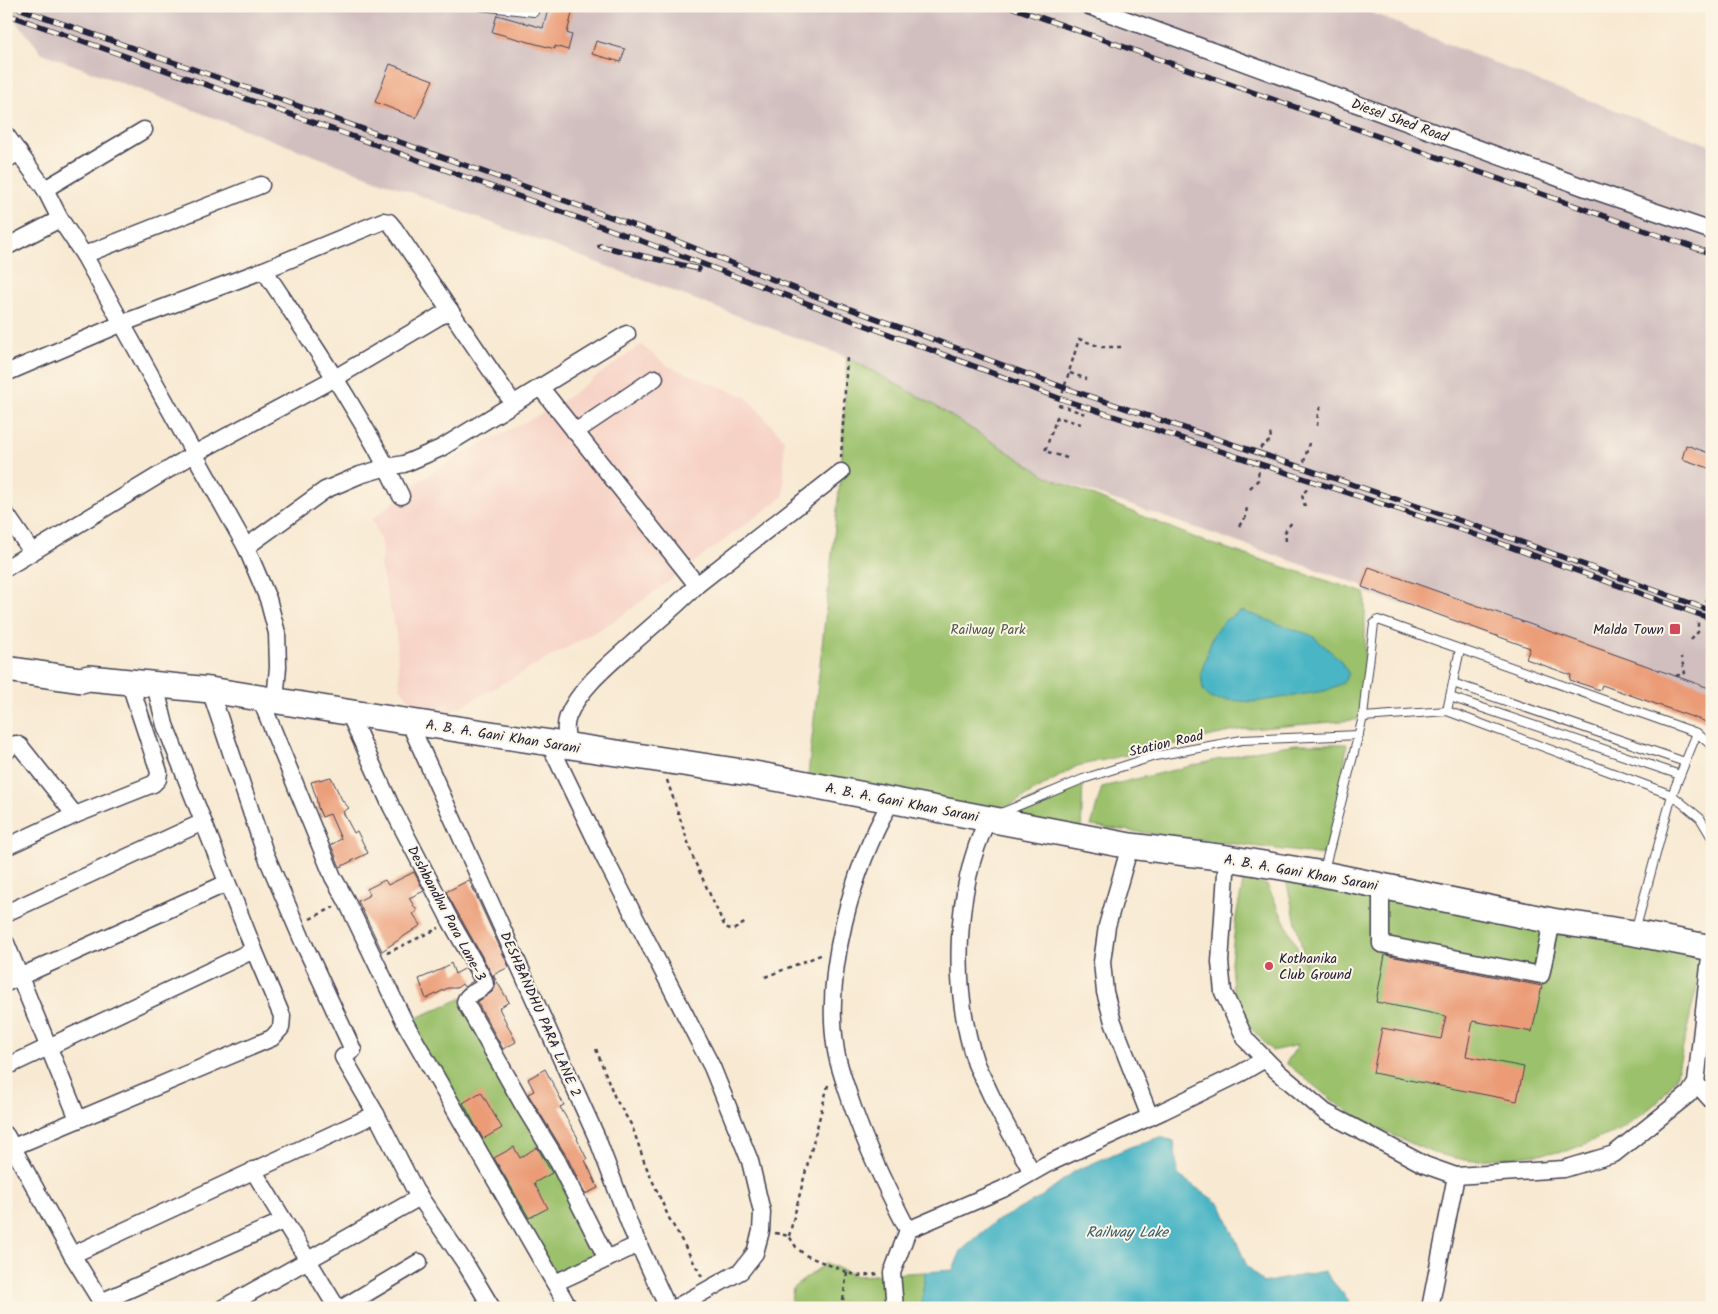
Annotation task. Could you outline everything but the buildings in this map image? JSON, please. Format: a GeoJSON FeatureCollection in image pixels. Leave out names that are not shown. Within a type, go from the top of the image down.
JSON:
{"type":"FeatureCollection","features":[{"type":"Feature","properties":{"kind":"main road","name":"A. B. A. Gani Khan Sarani"},"geometry":{"type":"LineString","coordinates":[[6,656],[84,673],[89,678]]}},
{"type":"Feature","properties":{"kind":"main road","name":"A. B. A. Gani Khan Sarani"},"geometry":{"type":"LineString","coordinates":[[6,669],[81,680],[89,678],[129,681],[210,690],[349,713],[749,773],[1130,846],[1227,858],[1323,874],[1552,921],[1634,933],[1711,948]]}},
{"type":"Feature","properties":{"kind":"street","name":"Diesel Shed Road"},"geometry":{"type":"LineString","coordinates":[[1089,6],[1586,188],[1712,231]]}},
{"type":"Feature","properties":{"kind":"street"},"geometry":{"type":"LineString","coordinates":[[45,189],[144,130]]}},
{"type":"Feature","properties":{"kind":"street"},"geometry":{"type":"LineString","coordinates":[[6,135],[13,156],[45,189],[60,219],[84,255],[246,547],[268,599],[277,633],[278,667],[268,699],[333,877],[405,1023],[569,1308]]}},
{"type":"Feature","properties":{"kind":"street"},"geometry":{"type":"LineString","coordinates":[[84,255],[261,185]]}},
{"type":"Feature","properties":{"kind":"street"},"geometry":{"type":"LineString","coordinates":[[6,247],[60,219]]}},
{"type":"Feature","properties":{"kind":"street"},"geometry":{"type":"LineString","coordinates":[[6,372],[123,323],[264,270],[383,221],[388,222],[394,228],[513,403]]}},
{"type":"Feature","properties":{"kind":"street"},"geometry":{"type":"LineString","coordinates":[[264,270],[335,378],[387,467],[400,496]]}},
{"type":"Feature","properties":{"kind":"street"},"geometry":{"type":"LineString","coordinates":[[6,568],[194,454],[335,378],[450,310]]}},
{"type":"Feature","properties":{"kind":"street"},"geometry":{"type":"LineString","coordinates":[[246,547],[325,490],[360,475],[404,464],[441,448],[627,334]]}},
{"type":"Feature","properties":{"kind":"street"},"geometry":{"type":"LineString","coordinates":[[575,432],[655,378]]}},
{"type":"Feature","properties":{"kind":"street"},"geometry":{"type":"LineString","coordinates":[[540,387],[697,585]]}},
{"type":"Feature","properties":{"kind":"street"},"geometry":{"type":"LineString","coordinates":[[675,1308],[702,1297],[741,1271],[755,1253],[761,1231],[762,1212],[750,1161],[712,1067],[605,859],[559,744],[565,732],[568,717],[579,697],[606,668],[697,585],[841,472]]}},
{"type":"Feature","properties":{"kind":"street"},"geometry":{"type":"LineString","coordinates":[[6,514],[32,552]]}},
{"type":"Feature","properties":{"kind":"street"},"geometry":{"type":"LineString","coordinates":[[6,847],[75,815],[153,784],[158,779],[159,772],[129,681]]}},
{"type":"Feature","properties":{"kind":"street"},"geometry":{"type":"LineString","coordinates":[[155,685],[165,725],[282,1016],[281,1028],[272,1038],[78,1119],[10,1140],[72,1255],[103,1305],[284,1221]]}},
{"type":"Feature","properties":{"kind":"street"},"geometry":{"type":"LineString","coordinates":[[210,690],[265,853],[353,1050],[343,1057],[420,1197],[466,1263],[492,1308]]}},
{"type":"Feature","properties":{"kind":"street","name":"Deshbandhu Para Lane-3"},"geometry":{"type":"LineString","coordinates":[[349,713],[391,806],[484,980],[485,985],[468,996],[465,1002],[558,1162],[607,1259]]}},
{"type":"Feature","properties":{"kind":"street","name":"DESHBANDHU PARA LANE 2"},"geometry":{"type":"LineString","coordinates":[[409,722],[597,1138],[639,1244],[668,1308]]}},
{"type":"Feature","properties":{"kind":"street"},"geometry":{"type":"LineString","coordinates":[[6,752],[12,745],[20,746],[75,815]]}},
{"type":"Feature","properties":{"kind":"street"},"geometry":{"type":"LineString","coordinates":[[892,800],[878,823],[860,867],[838,948],[833,992],[837,1052],[859,1126],[877,1171],[908,1230]]}},
{"type":"Feature","properties":{"kind":"street"},"geometry":{"type":"LineString","coordinates":[[988,819],[979,836],[965,893],[959,957],[962,997],[967,1031],[977,1065],[1032,1172]]}},
{"type":"Feature","properties":{"kind":"street"},"geometry":{"type":"LineString","coordinates":[[6,913],[203,822]]}},
{"type":"Feature","properties":{"kind":"street"},"geometry":{"type":"LineString","coordinates":[[1130,846],[1106,926],[1102,962],[1105,992],[1113,1022],[1150,1117]]}},
{"type":"Feature","properties":{"kind":"street"},"geometry":{"type":"LineString","coordinates":[[1227,858],[1220,962],[1223,992],[1246,1040],[1277,1072],[1325,1112],[1425,1165],[1456,1176],[1564,1169],[1614,1154],[1689,1094],[1696,1083],[1711,948]]}},
{"type":"Feature","properties":{"kind":"street"},"geometry":{"type":"LineString","coordinates":[[14,980],[227,883]]}},
{"type":"Feature","properties":{"kind":"street"},"geometry":{"type":"LineString","coordinates":[[1381,885],[1381,944],[1541,975],[1552,921]]}},
{"type":"Feature","properties":{"kind":"street"},"geometry":{"type":"LineString","coordinates":[[6,942],[14,980],[49,1047],[78,1119]]}},
{"type":"Feature","properties":{"kind":"street"},"geometry":{"type":"LineString","coordinates":[[6,1067],[254,950]]}},
{"type":"Feature","properties":{"kind":"street"},"geometry":{"type":"LineString","coordinates":[[895,1308],[892,1273],[908,1230],[1003,1189],[1047,1164],[1150,1117],[1241,1073],[1265,1059]]}},
{"type":"Feature","properties":{"kind":"street"},"geometry":{"type":"LineString","coordinates":[[1696,1083],[1712,1101]]}},
{"type":"Feature","properties":{"kind":"street"},"geometry":{"type":"LineString","coordinates":[[72,1255],[376,1114]]}},
{"type":"Feature","properties":{"kind":"street"},"geometry":{"type":"LineString","coordinates":[[253,1170],[337,1308]]}},
{"type":"Feature","properties":{"kind":"street"},"geometry":{"type":"LineString","coordinates":[[1430,1308],[1456,1176]]}},
{"type":"Feature","properties":{"kind":"street"},"geometry":{"type":"LineString","coordinates":[[223,1308],[420,1197]]}},
{"type":"Feature","properties":{"kind":"street"},"geometry":{"type":"LineString","coordinates":[[555,1283],[639,1244]]}},
{"type":"Feature","properties":{"kind":"street"},"geometry":{"type":"LineString","coordinates":[[342,1308],[419,1262]]}},
{"type":"Feature","properties":{"kind":"lane"},"geometry":{"type":"LineString","coordinates":[[480,6],[534,12]]}},
{"type":"Feature","properties":{"kind":"lane"},"geometry":{"type":"LineString","coordinates":[[1323,874],[1364,717],[1374,624],[1378,620],[1697,733],[1712,746]]}},
{"type":"Feature","properties":{"kind":"lane"},"geometry":{"type":"LineString","coordinates":[[1447,712],[1460,649]]}},
{"type":"Feature","properties":{"kind":"lane"},"geometry":{"type":"LineString","coordinates":[[1453,683],[1685,762]]}},
{"type":"Feature","properties":{"kind":"lane"},"geometry":{"type":"LineString","coordinates":[[1450,697],[1680,775]]}},
{"type":"Feature","properties":{"kind":"lane"},"geometry":{"type":"LineString","coordinates":[[1364,717],[1447,712],[1672,795],[1700,818],[1712,838]]}},
{"type":"Feature","properties":{"kind":"lane"},"geometry":{"type":"LineString","coordinates":[[1634,933],[1672,795],[1697,733]]}},
{"type":"Feature","properties":{"kind":"lane","name":"Station Road"},"geometry":{"type":"LineString","coordinates":[[988,819],[1083,779],[1155,756],[1242,740],[1359,735]]}},
{"type":"Feature","properties":{"kind":"path"},"geometry":{"type":"LineString","coordinates":[[1084,414],[1059,405],[1079,339],[1101,348],[1122,347]]}},
{"type":"Feature","properties":{"kind":"path"},"geometry":{"type":"LineString","coordinates":[[841,472],[847,357]]}},
{"type":"Feature","properties":{"kind":"path"},"geometry":{"type":"LineString","coordinates":[[1070,373],[1087,379]]}},
{"type":"Feature","properties":{"kind":"path"},"geometry":{"type":"LineString","coordinates":[[1317,426],[1318,412],[1322,404]]}},
{"type":"Feature","properties":{"kind":"path"},"geometry":{"type":"LineString","coordinates":[[1067,458],[1045,451],[1057,417],[1081,424]]}},
{"type":"Feature","properties":{"kind":"path"},"geometry":{"type":"LineString","coordinates":[[1260,448],[1272,440],[1270,430]]}},
{"type":"Feature","properties":{"kind":"path"},"geometry":{"type":"LineString","coordinates":[[1304,462],[1309,443]]}},
{"type":"Feature","properties":{"kind":"path"},"geometry":{"type":"LineString","coordinates":[[1250,488],[1258,480],[1259,467]]}},
{"type":"Feature","properties":{"kind":"path"},"geometry":{"type":"LineString","coordinates":[[1305,507],[1302,495],[1308,488]]}},
{"type":"Feature","properties":{"kind":"path"},"geometry":{"type":"LineString","coordinates":[[1239,526],[1245,518],[1247,508]]}},
{"type":"Feature","properties":{"kind":"path"},"geometry":{"type":"LineString","coordinates":[[1286,541],[1285,532],[1292,522]]}},
{"type":"Feature","properties":{"kind":"path"},"geometry":{"type":"LineString","coordinates":[[1706,602],[1712,586]]}},
{"type":"Feature","properties":{"kind":"path"},"geometry":{"type":"LineString","coordinates":[[1690,640],[1698,632],[1698,620]]}},
{"type":"Feature","properties":{"kind":"path"},"geometry":{"type":"LineString","coordinates":[[1676,676],[1685,673],[1682,657]]}},
{"type":"Feature","properties":{"kind":"path"},"geometry":{"type":"LineString","coordinates":[[660,760],[694,860],[725,927],[733,930],[746,922]]}},
{"type":"Feature","properties":{"kind":"path"},"geometry":{"type":"LineString","coordinates":[[296,926],[346,900]]}},
{"type":"Feature","properties":{"kind":"path"},"geometry":{"type":"LineString","coordinates":[[374,959],[452,922]]}},
{"type":"Feature","properties":{"kind":"path"},"geometry":{"type":"LineString","coordinates":[[765,978],[838,948]]}},
{"type":"Feature","properties":{"kind":"path"},"geometry":{"type":"LineString","coordinates":[[596,1049],[615,1098],[632,1126],[645,1164],[702,1297]]}},
{"type":"Feature","properties":{"kind":"path"},"geometry":{"type":"LineString","coordinates":[[829,1082],[789,1236],[796,1247],[805,1254],[857,1276],[892,1273]]}},
{"type":"Feature","properties":{"kind":"path"},"geometry":{"type":"LineString","coordinates":[[761,1231],[789,1236]]}},
{"type":"Feature","properties":{"kind":"path"},"geometry":{"type":"LineString","coordinates":[[842,1308],[847,1272]]}},
{"type":"Feature","properties":{"kind":"shaded area"},"geometry":{"type":"Polygon","coordinates":[[[6,6],[1355,6],[1548,85],[1712,146],[1712,700],[1366,593],[1367,587],[1048,477],[932,404],[847,357],[42,53],[6,9],[6,6]]]}},
{"type":"Feature","properties":{"kind":"shaded area"},"geometry":{"type":"Polygon","coordinates":[[[641,345],[668,366],[746,397],[784,439],[784,496],[616,620],[428,725],[400,687],[396,633],[380,565],[383,547],[372,520],[416,483],[470,450],[551,409],[641,345]]]}},
{"type":"Feature","properties":{"kind":"green space","name":"Railway Park"},"geometry":{"type":"Polygon","coordinates":[[[847,357],[932,404],[1048,477],[1203,541],[1365,593],[1365,719],[1239,730],[1077,766],[992,816],[1083,779],[1081,837],[807,784],[841,472],[847,357]]]}},
{"type":"Feature","properties":{"kind":"green space"},"geometry":{"type":"Polygon","coordinates":[[[1296,744],[1347,744],[1332,856],[1091,826],[1102,787],[1254,751],[1296,744]]]}},
{"type":"Feature","properties":{"kind":"green space"},"geometry":{"type":"Polygon","coordinates":[[[1244,878],[1267,885],[1306,966],[1286,880],[1704,955],[1676,1078],[1657,1103],[1620,1130],[1567,1151],[1470,1161],[1433,1153],[1370,1125],[1333,1101],[1286,1063],[1298,1045],[1272,1051],[1249,1026],[1233,990],[1231,962],[1236,917],[1244,878]]]}},
{"type":"Feature","properties":{"kind":"green space"},"geometry":{"type":"Polygon","coordinates":[[[462,998],[607,1258],[556,1282],[405,1023],[462,998]]]}},
{"type":"Feature","properties":{"kind":"green space"},"geometry":{"type":"Polygon","coordinates":[[[826,1263],[857,1276],[925,1272],[921,1308],[790,1308],[793,1288],[826,1263]]]}},
{"type":"Feature","properties":{"kind":"water"},"geometry":{"type":"Polygon","coordinates":[[[1242,611],[1313,636],[1339,659],[1349,674],[1343,683],[1325,691],[1254,702],[1211,699],[1203,691],[1201,673],[1213,635],[1224,621],[1242,611]]]}},
{"type":"Feature","properties":{"kind":"water","name":"Railway Lake"},"geometry":{"type":"Polygon","coordinates":[[[1160,1137],[1174,1141],[1178,1175],[1221,1205],[1246,1264],[1263,1283],[1324,1271],[1350,1302],[1352,1308],[921,1308],[925,1272],[953,1270],[961,1251],[993,1223],[1038,1199],[1075,1171],[1130,1147],[1160,1137]]]}},
{"type":"Feature","properties":{"kind":"railway"},"geometry":{"type":"LineString","coordinates":[[12,6],[664,236],[804,292],[1065,388],[1482,528],[1712,611]]}},
{"type":"Feature","properties":{"kind":"railway"},"geometry":{"type":"LineString","coordinates":[[1008,6],[1712,254]]}},
{"type":"Feature","properties":{"kind":"railway"},"geometry":{"type":"LineString","coordinates":[[6,14],[631,237],[1061,399],[1471,533],[1712,619]]}},
{"type":"Feature","properties":{"kind":"railway"},"geometry":{"type":"LineString","coordinates":[[600,246],[699,269]]}},
{"type":"Feature","properties":{"kind":"place","name":"Malda Town"},"geometry":{"type":"Point","coordinates":[1675,629]}},
{"type":"Feature","properties":{"kind":"place","name":"Kothanika Club Ground"},"geometry":{"type":"Point","coordinates":[1269,966]}}]}
